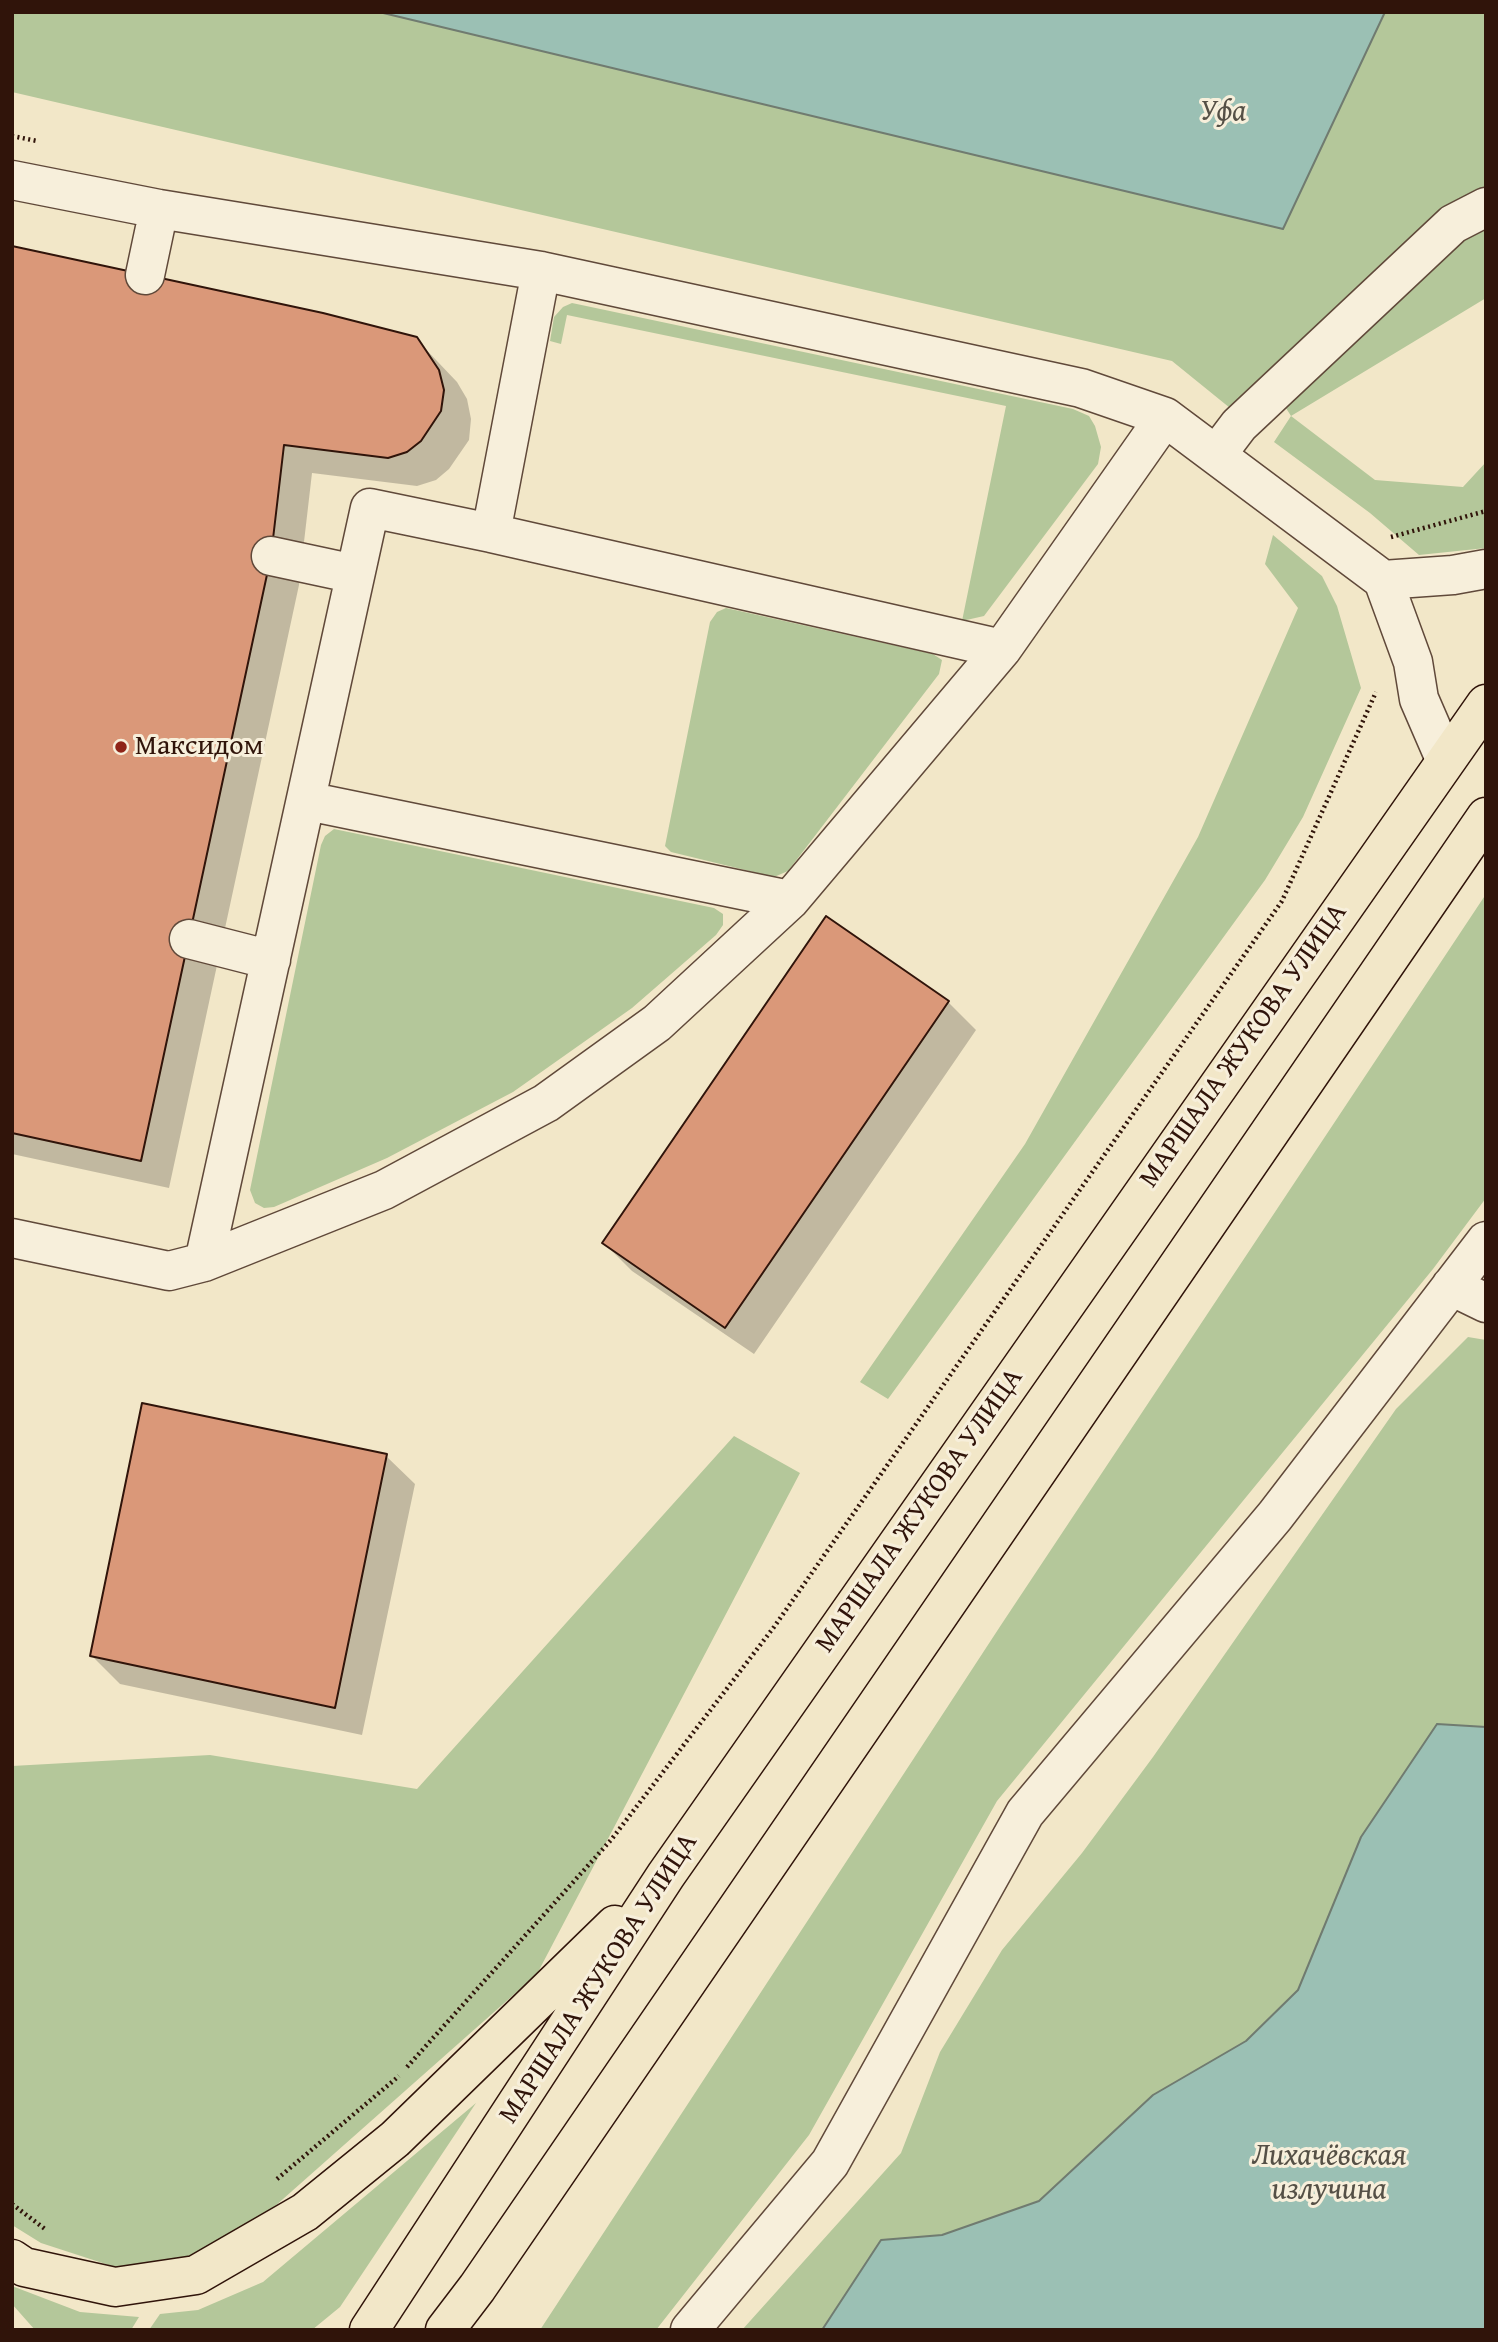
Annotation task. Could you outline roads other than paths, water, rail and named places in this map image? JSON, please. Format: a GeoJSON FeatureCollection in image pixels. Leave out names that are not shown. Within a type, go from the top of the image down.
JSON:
{"type":"FeatureCollection","features":[{"type":"Feature","properties":{"kind":"main road","name":"МАРШАЛА ЖУКОВА УЛИЦА"},"geometry":{"type":"LineString","coordinates":[[369,2330],[666,1875],[1486,704]]}},
{"type":"Feature","properties":{"kind":"main road"},"geometry":{"type":"LineString","coordinates":[[445,2330],[485,2276],[1486,817]]}},
{"type":"Feature","properties":{"kind":"main road"},"geometry":{"type":"LineString","coordinates":[[12,2259],[24,2266],[115,2287],[196,2276],[295,2218],[395,2139],[666,1875]]}},
{"type":"Feature","properties":{"kind":"lane"},"geometry":{"type":"LineString","coordinates":[[12,180],[159,209],[541,271],[1081,388],[1165,417],[1383,580],[1413,662],[1419,699],[1445,759]]}},
{"type":"Feature","properties":{"kind":"lane"},"geometry":{"type":"LineString","coordinates":[[1217,454],[1239,425],[1453,224],[1486,207]]}},
{"type":"Feature","properties":{"kind":"lane"},"geometry":{"type":"LineString","coordinates":[[145,275],[159,209]]}},
{"type":"Feature","properties":{"kind":"lane"},"geometry":{"type":"LineString","coordinates":[[491,533],[541,271]]}},
{"type":"Feature","properties":{"kind":"lane"},"geometry":{"type":"LineString","coordinates":[[12,1238],[169,1271],[204,1262],[384,1190],[546,1103],[657,1023],[790,900],[1002,649],[1165,417]]}},
{"type":"Feature","properties":{"kind":"lane"},"geometry":{"type":"LineString","coordinates":[[204,1262],[370,508],[1002,649]]}},
{"type":"Feature","properties":{"kind":"lane"},"geometry":{"type":"LineString","coordinates":[[271,556],[355,574]]}},
{"type":"Feature","properties":{"kind":"lane"},"geometry":{"type":"LineString","coordinates":[[1383,580],[1453,575],[1486,569]]}},
{"type":"Feature","properties":{"kind":"lane"},"geometry":{"type":"LineString","coordinates":[[307,801],[790,900]]}},
{"type":"Feature","properties":{"kind":"lane"},"geometry":{"type":"LineString","coordinates":[[189,939],[271,960]]}},
{"type":"Feature","properties":{"kind":"lane"},"geometry":{"type":"LineString","coordinates":[[690,2330],[830,2163],[1025,1813],[1275,1516],[1486,1241]]}},
{"type":"Feature","properties":{"kind":"lane"},"geometry":{"type":"LineString","coordinates":[[1451,1286],[1486,1303]]}},
{"type":"Feature","properties":{"kind":"water","name":"Уфа"},"geometry":{"type":"Polygon","coordinates":[[[379,12],[1385,12],[1283,229],[379,12]]]}},
{"type":"Feature","properties":{"kind":"water","name":"Лихачёвская излучина"},"geometry":{"type":"Polygon","coordinates":[[[1437,1724],[1486,1727],[1486,2330],[822,2330],[881,2240],[942,2235],[1039,2201],[1153,2095],[1246,2041],[1298,1990],[1361,1837],[1437,1724]]]}},
{"type":"Feature","properties":{"kind":"place","name":"Максидом"},"geometry":{"type":"Point","coordinates":[121,747]}}]}
